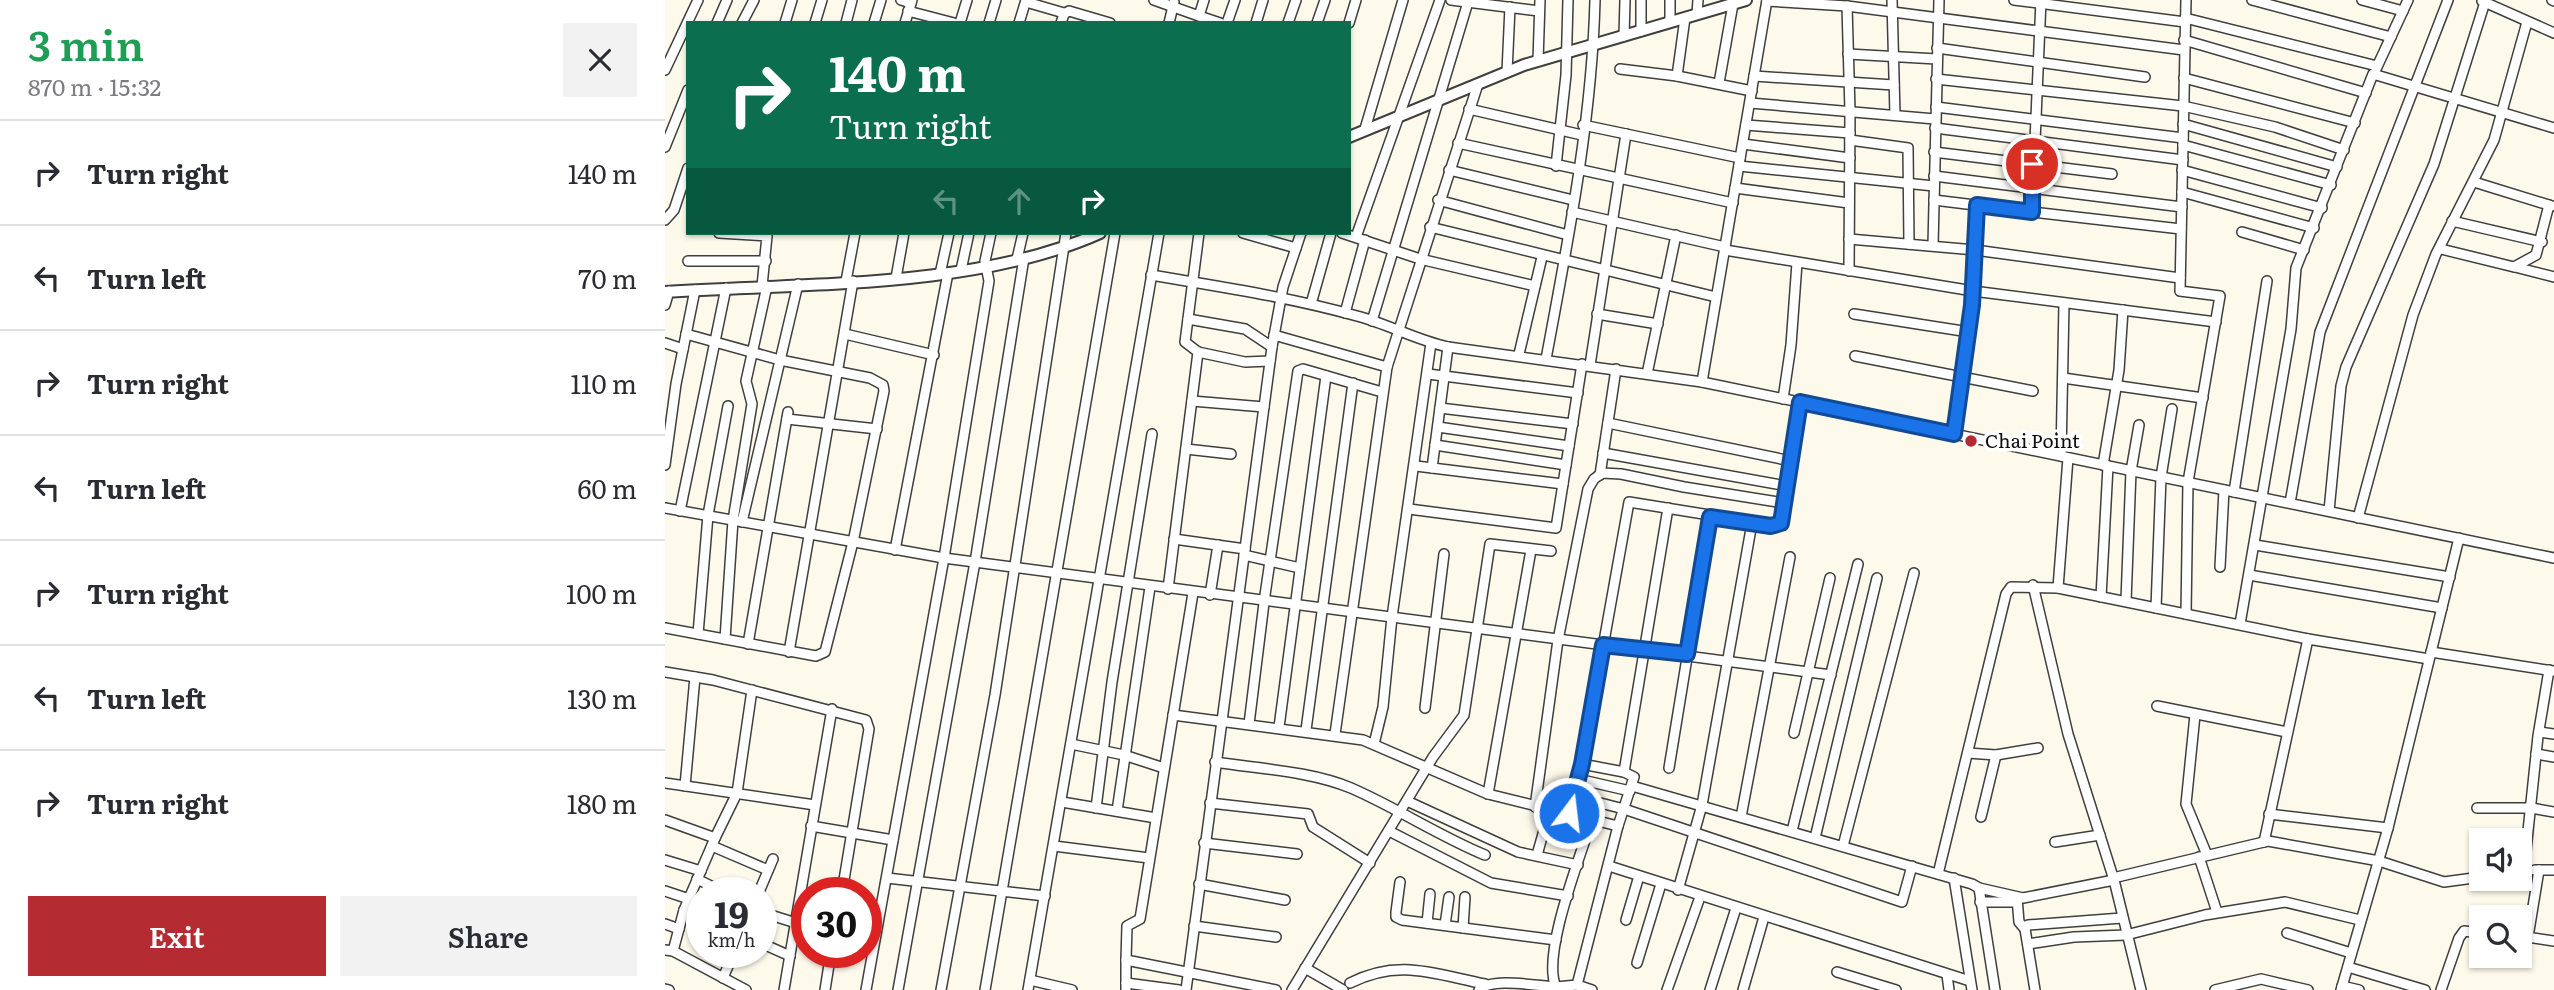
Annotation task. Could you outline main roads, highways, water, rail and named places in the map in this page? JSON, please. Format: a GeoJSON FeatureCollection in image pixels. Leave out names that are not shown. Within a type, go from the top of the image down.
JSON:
{"type":"FeatureCollection","features":[{"type":"Feature","properties":{"kind":"place","name":"Chai Point"},"geometry":{"type":"Point","coordinates":[1971,441]}}]}
